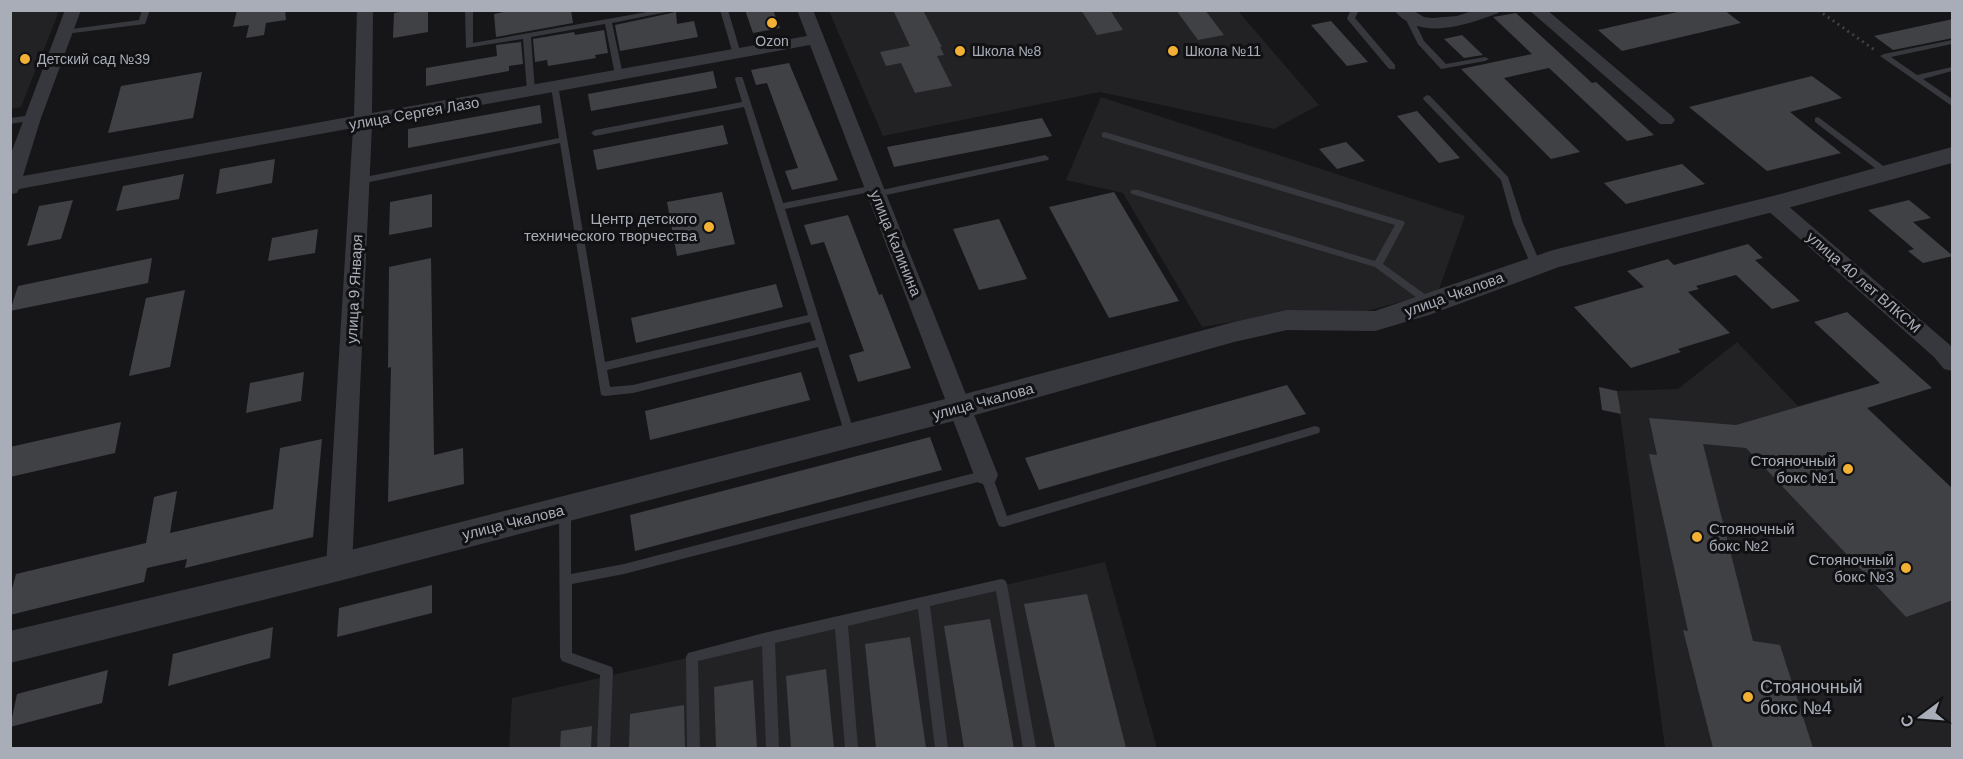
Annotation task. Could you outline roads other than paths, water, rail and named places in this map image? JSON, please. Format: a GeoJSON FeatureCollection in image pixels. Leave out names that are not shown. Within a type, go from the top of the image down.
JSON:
{"type":"FeatureCollection","features":[{"type":"Feature","properties":{"kind":"street"},"geometry":{"type":"LineString","coordinates":[[11,186],[32,118],[73,10]]}},
{"type":"Feature","properties":{"kind":"street","name":"улица 9 Января"},"geometry":{"type":"LineString","coordinates":[[339,567],[363,122],[365,10]]}},
{"type":"Feature","properties":{"kind":"street","name":"улица Калинина"},"geometry":{"type":"LineString","coordinates":[[805,10],[986,476]]}},
{"type":"Feature","properties":{"kind":"street"},"geometry":{"type":"LineString","coordinates":[[1405,14],[1418,22],[1440,22],[1467,20],[1492,10]]}},
{"type":"Feature","properties":{"kind":"street"},"geometry":{"type":"LineString","coordinates":[[1537,10],[1666,120]]}},
{"type":"Feature","properties":{"kind":"street","name":"улица Сергея Лазо"},"geometry":{"type":"LineString","coordinates":[[11,186],[816,39]]}},
{"type":"Feature","properties":{"kind":"street","name":"улица Чкалова"},"geometry":{"type":"LineString","coordinates":[[10,647],[339,567],[850,436],[1234,332],[1287,320],[1375,321],[1553,259],[1773,204],[1953,155]]}},
{"type":"Feature","properties":{"kind":"street","name":"улица 40 лет ВЛКСМ"},"geometry":{"type":"LineString","coordinates":[[1773,204],[1949,354]]}},
{"type":"Feature","properties":{"kind":"lane"},"geometry":{"type":"LineString","coordinates":[[65,32],[142,22],[146,10]]}},
{"type":"Feature","properties":{"kind":"lane"},"geometry":{"type":"LineString","coordinates":[[469,10],[469,46],[674,10]]}},
{"type":"Feature","properties":{"kind":"lane"},"geometry":{"type":"LineString","coordinates":[[724,10],[737,54]]}},
{"type":"Feature","properties":{"kind":"lane"},"geometry":{"type":"LineString","coordinates":[[1354,10],[1351,18],[1392,67]]}},
{"type":"Feature","properties":{"kind":"lane"},"geometry":{"type":"LineString","coordinates":[[1405,14],[1421,42],[1444,67],[1485,59]]}},
{"type":"Feature","properties":{"kind":"lane"},"geometry":{"type":"LineString","coordinates":[[608,22],[619,75]]}},
{"type":"Feature","properties":{"kind":"lane"},"geometry":{"type":"LineString","coordinates":[[526,35],[531,91]]}},
{"type":"Feature","properties":{"kind":"lane"},"geometry":{"type":"LineString","coordinates":[[1953,42],[1884,56],[1953,103]]}},
{"type":"Feature","properties":{"kind":"lane"},"geometry":{"type":"LineString","coordinates":[[1917,78],[1953,69]]}},
{"type":"Feature","properties":{"kind":"lane"},"geometry":{"type":"LineString","coordinates":[[739,80],[850,436]]}},
{"type":"Feature","properties":{"kind":"lane"},"geometry":{"type":"LineString","coordinates":[[555,87],[606,392],[624,390],[822,342]]}},
{"type":"Feature","properties":{"kind":"lane"},"geometry":{"type":"LineString","coordinates":[[1427,98],[1505,179],[1518,223],[1536,265]]}},
{"type":"Feature","properties":{"kind":"lane"},"geometry":{"type":"LineString","coordinates":[[595,133],[746,104]]}},
{"type":"Feature","properties":{"kind":"lane"},"geometry":{"type":"LineString","coordinates":[[10,121],[32,118]]}},
{"type":"Feature","properties":{"kind":"lane"},"geometry":{"type":"LineString","coordinates":[[1818,120],[1887,173]]}},
{"type":"Feature","properties":{"kind":"lane"},"geometry":{"type":"LineString","coordinates":[[1105,135],[1400,223],[1378,265]]}},
{"type":"Feature","properties":{"kind":"lane"},"geometry":{"type":"LineString","coordinates":[[360,181],[564,140]]}},
{"type":"Feature","properties":{"kind":"lane"},"geometry":{"type":"LineString","coordinates":[[780,207],[1045,158]]}},
{"type":"Feature","properties":{"kind":"lane"},"geometry":{"type":"LineString","coordinates":[[1136,192],[1378,265],[1432,303]]}},
{"type":"Feature","properties":{"kind":"lane"},"geometry":{"type":"LineString","coordinates":[[601,367],[815,318]]}},
{"type":"Feature","properties":{"kind":"lane"},"geometry":{"type":"LineString","coordinates":[[566,580],[624,569],[986,476],[1003,522],[1315,430]]}},
{"type":"Feature","properties":{"kind":"lane"},"geometry":{"type":"LineString","coordinates":[[565,509],[566,657],[607,671],[604,748]]}},
{"type":"Feature","properties":{"kind":"lane"},"geometry":{"type":"LineString","coordinates":[[693,748],[692,657],[1001,585],[1030,748]]}},
{"type":"Feature","properties":{"kind":"lane"},"geometry":{"type":"LineString","coordinates":[[923,603],[942,748]]}},
{"type":"Feature","properties":{"kind":"lane"},"geometry":{"type":"LineString","coordinates":[[841,621],[852,748]]}},
{"type":"Feature","properties":{"kind":"lane"},"geometry":{"type":"LineString","coordinates":[[768,638],[773,748]]}},
{"type":"Feature","properties":{"kind":"place","name":"Ozon"},"geometry":{"type":"Point","coordinates":[772,23]}},
{"type":"Feature","properties":{"kind":"place","name":"Школа №8"},"geometry":{"type":"Point","coordinates":[960,51]}},
{"type":"Feature","properties":{"kind":"place","name":"Школа №11"},"geometry":{"type":"Point","coordinates":[1173,51]}},
{"type":"Feature","properties":{"kind":"place","name":"Детский сад №39"},"geometry":{"type":"Point","coordinates":[25,59]}},
{"type":"Feature","properties":{"kind":"place","name":"Центр детского технического творчества"},"geometry":{"type":"Point","coordinates":[709,227]}},
{"type":"Feature","properties":{"kind":"place","name":"Стояночный бокс №1"},"geometry":{"type":"Point","coordinates":[1848,469]}},
{"type":"Feature","properties":{"kind":"place","name":"Стояночный бокс №2"},"geometry":{"type":"Point","coordinates":[1697,537]}},
{"type":"Feature","properties":{"kind":"place","name":"Стояночный бокс №3"},"geometry":{"type":"Point","coordinates":[1906,568]}},
{"type":"Feature","properties":{"kind":"place","name":"Стояночный бокс №4"},"geometry":{"type":"Point","coordinates":[1748,697]}}]}
